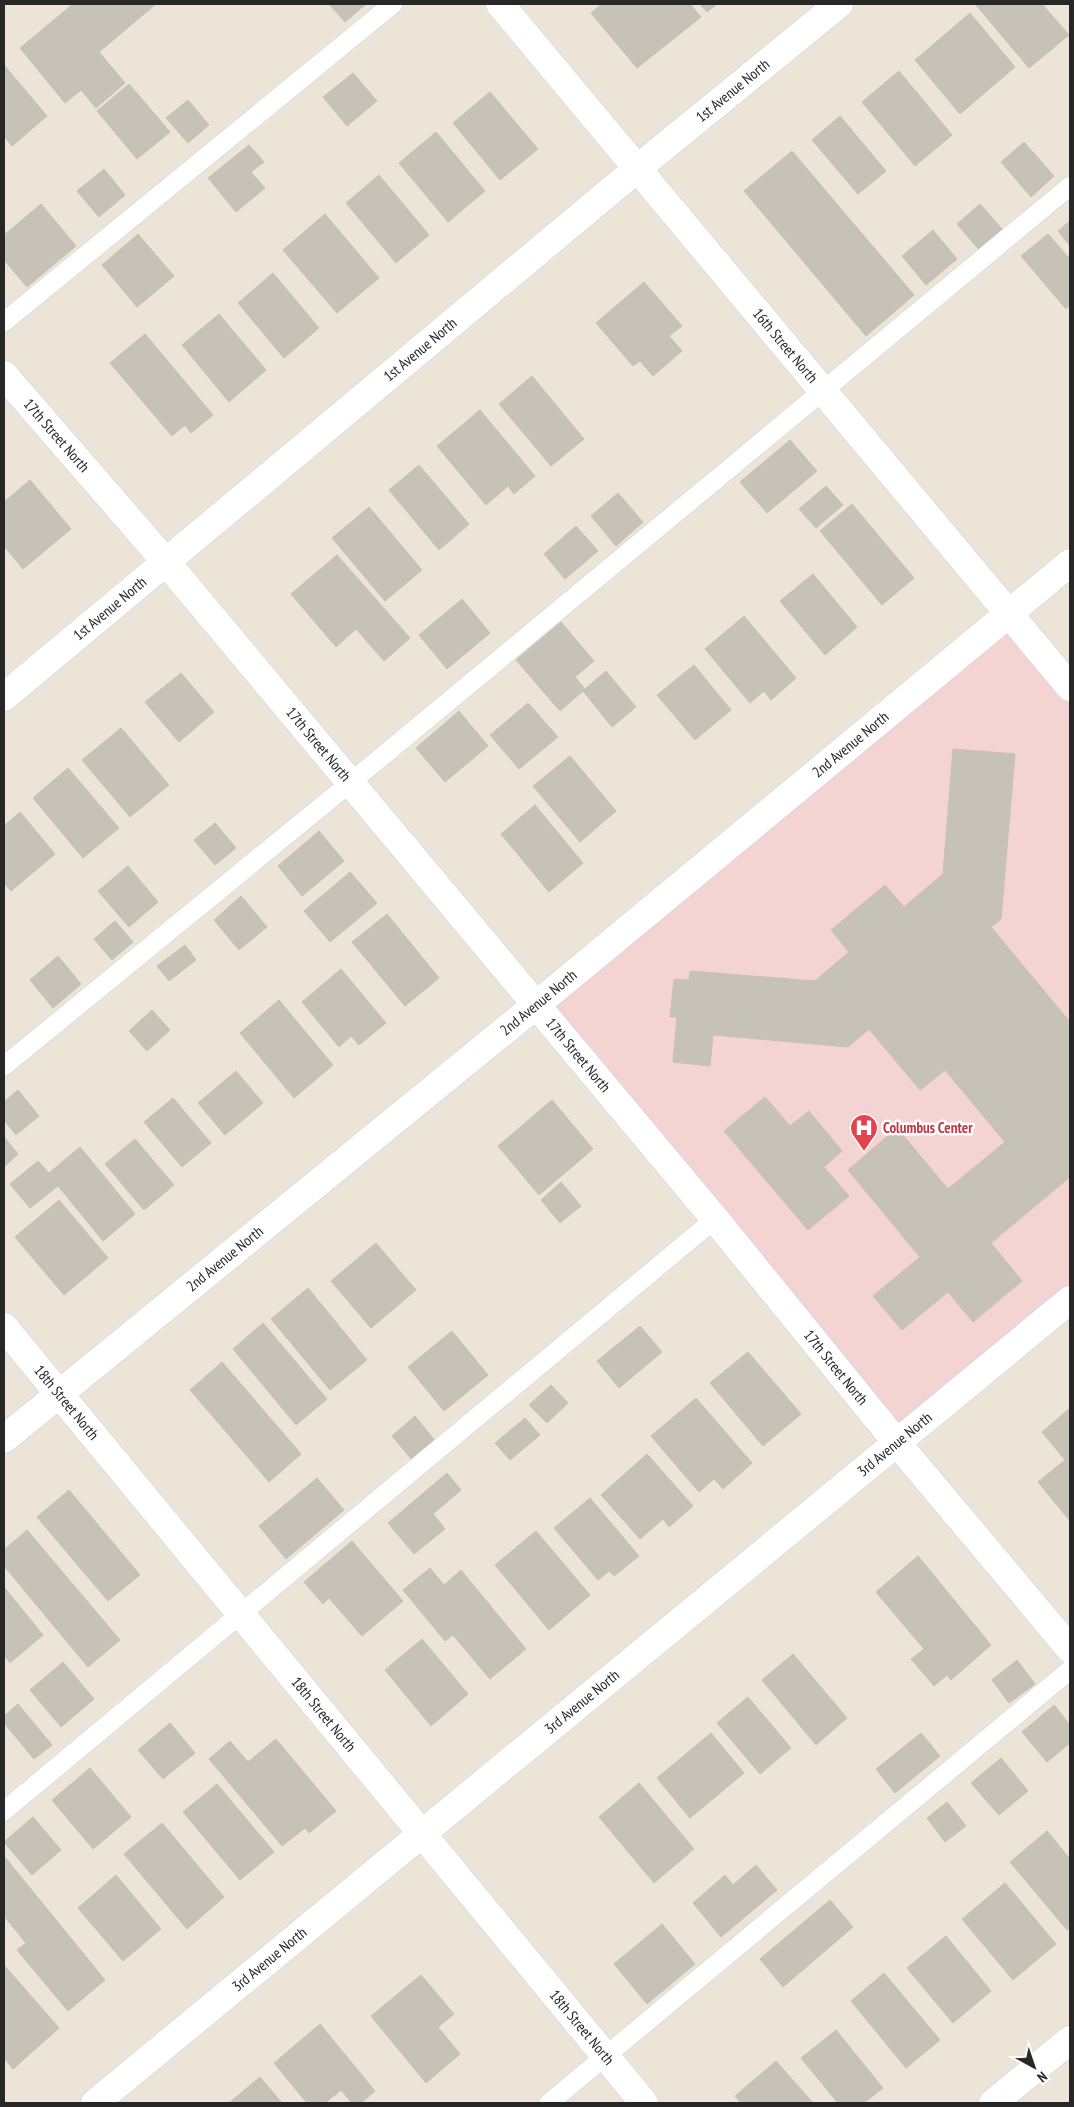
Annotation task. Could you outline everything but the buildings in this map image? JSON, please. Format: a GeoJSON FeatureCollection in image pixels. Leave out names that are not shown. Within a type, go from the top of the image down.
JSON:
{"type":"FeatureCollection","features":[{"type":"Feature","properties":{"kind":"street","name":"16th Street North"},"geometry":{"type":"LineString","coordinates":[[500,4],[1070,687]]}},
{"type":"Feature","properties":{"kind":"street","name":"1st Avenue North"},"geometry":{"type":"LineString","coordinates":[[4,697],[638,168],[839,4]]}},
{"type":"Feature","properties":{"kind":"street","name":"17th Street North"},"geometry":{"type":"LineString","coordinates":[[4,374],[166,562],[536,1004],[715,1219],[897,1443],[1070,1649]]}},
{"type":"Feature","properties":{"kind":"street","name":"2nd Avenue North"},"geometry":{"type":"LineString","coordinates":[[4,1439],[59,1392],[536,1004],[1070,563]]}},
{"type":"Feature","properties":{"kind":"street","name":"3rd Avenue North"},"geometry":{"type":"LineString","coordinates":[[95,2103],[1070,1300]]}},
{"type":"Feature","properties":{"kind":"street","name":"18th Street North"},"geometry":{"type":"LineString","coordinates":[[4,1326],[644,2103]]}},
{"type":"Feature","properties":{"kind":"street"},"geometry":{"type":"LineString","coordinates":[[993,2103],[1070,2040]]}},
{"type":"Feature","properties":{"kind":"lane"},"geometry":{"type":"LineString","coordinates":[[4,322],[392,4]]}},
{"type":"Feature","properties":{"kind":"lane"},"geometry":{"type":"LineString","coordinates":[[4,1066],[1070,186]]}},
{"type":"Feature","properties":{"kind":"lane"},"geometry":{"type":"LineString","coordinates":[[4,1811],[715,1219]]}},
{"type":"Feature","properties":{"kind":"lane"},"geometry":{"type":"LineString","coordinates":[[549,2103],[1070,1670]]}},
{"type":"Feature","properties":{"kind":"shaded area","name":"Columbus Center"},"geometry":{"type":"Polygon","coordinates":[[[1009,614],[1070,688],[1070,1300],[897,1443],[536,1005],[1009,614]]]}},
{"type":"Feature","properties":{"kind":"place","name":"Columbus Center"},"geometry":{"type":"Point","coordinates":[864,1152]}}]}
